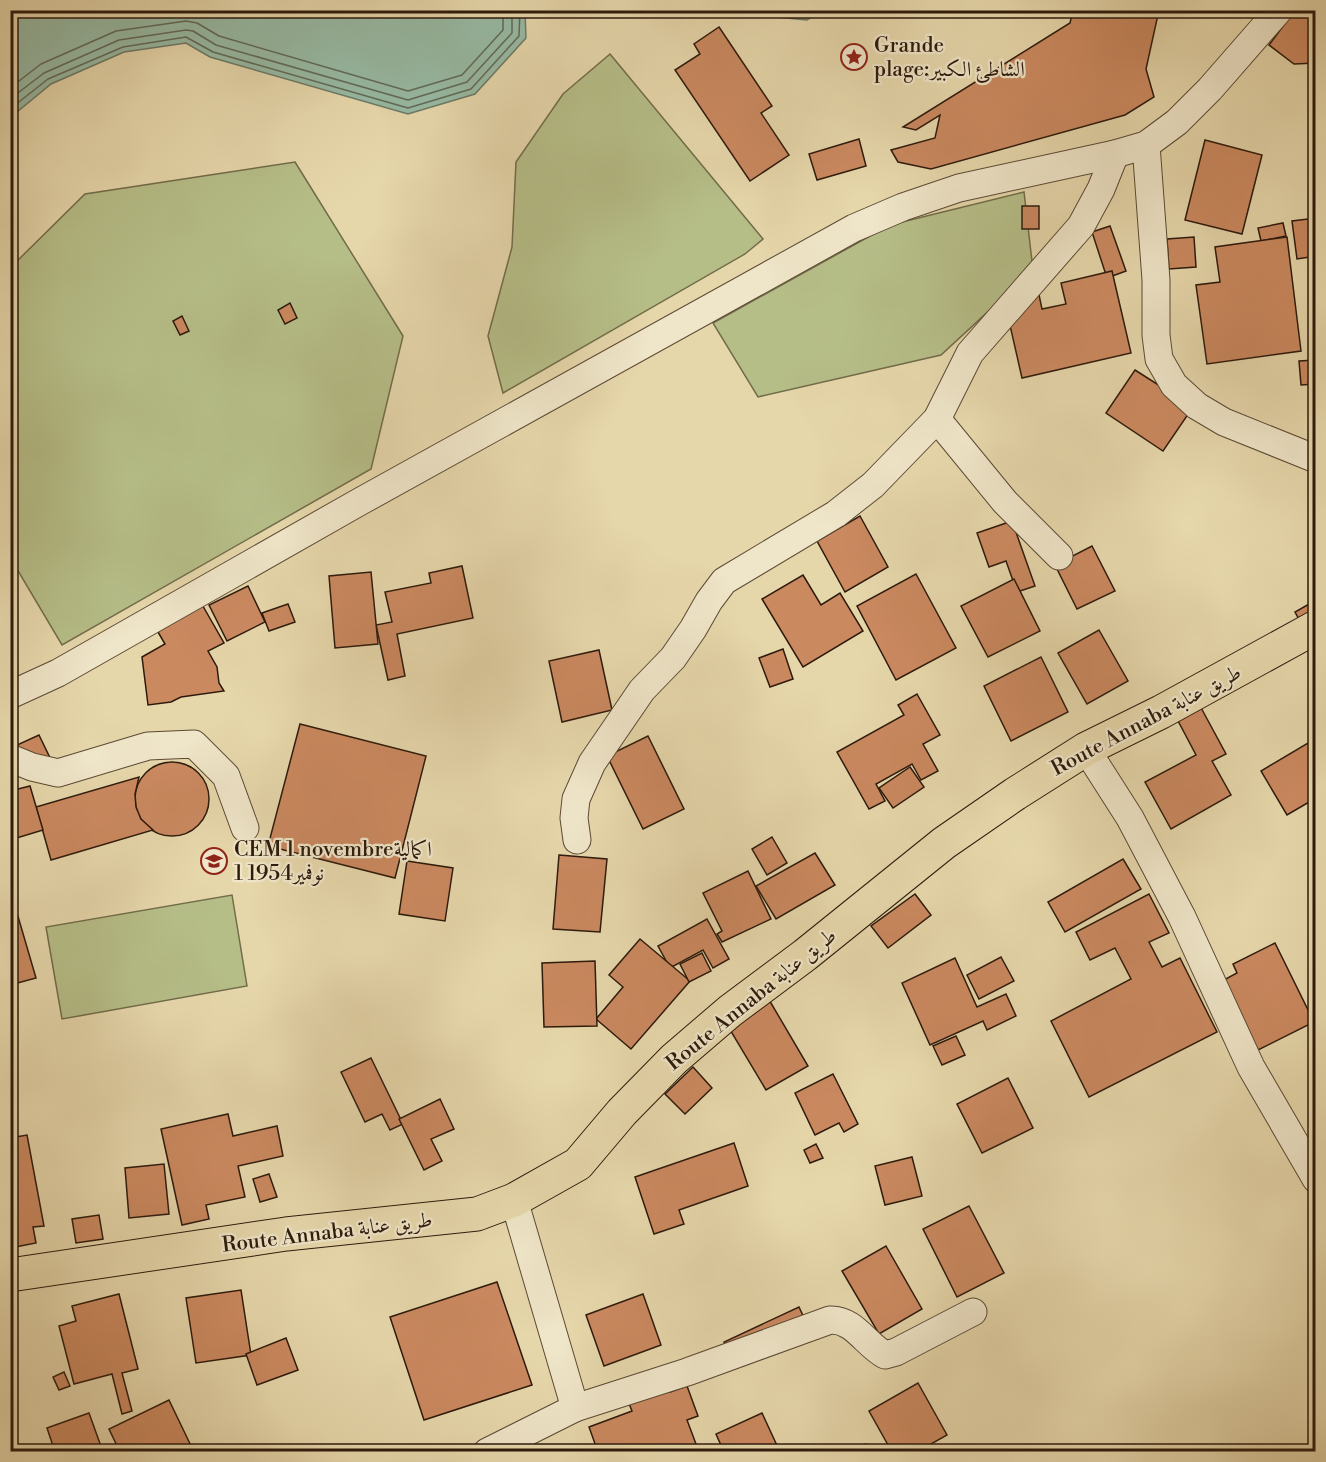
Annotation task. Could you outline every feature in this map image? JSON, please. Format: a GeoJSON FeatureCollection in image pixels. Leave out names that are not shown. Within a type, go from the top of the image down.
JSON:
{"type":"FeatureCollection","features":[{"type":"Feature","properties":{"kind":"main road","name":"Route Annaba طريق عنابة"},"geometry":{"type":"LineString","coordinates":[[10,1275],[286,1234],[477,1215],[514,1200],[578,1164],[622,1112],[674,1059],[730,1011],[805,955],[944,843],[1086,749],[1161,712],[1316,627]]}},
{"type":"Feature","properties":{"kind":"street"},"geometry":{"type":"LineString","coordinates":[[10,695],[58,673],[351,507],[855,228],[903,207],[959,188],[1115,154],[1146,145],[1177,122],[1210,89],[1279,10]]}},
{"type":"Feature","properties":{"kind":"street"},"geometry":{"type":"LineString","coordinates":[[1146,145],[1159,359],[1174,385],[1197,406],[1224,422],[1316,459]]}},
{"type":"Feature","properties":{"kind":"street"},"geometry":{"type":"LineString","coordinates":[[577,840],[574,818],[576,799],[592,763],[642,690],[673,658],[693,629],[708,601],[724,581],[836,514],[873,485],[937,419],[970,353],[1081,226],[1101,189],[1115,154]]}},
{"type":"Feature","properties":{"kind":"street"},"geometry":{"type":"LineString","coordinates":[[937,419],[1005,502],[1059,556]]}},
{"type":"Feature","properties":{"kind":"street"},"geometry":{"type":"LineString","coordinates":[[10,758],[32,767],[58,773],[148,746],[195,744],[226,776],[245,828]]}},
{"type":"Feature","properties":{"kind":"street"},"geometry":{"type":"LineString","coordinates":[[1086,749],[1140,838],[1182,917],[1251,1067],[1316,1179]]}},
{"type":"Feature","properties":{"kind":"street"},"geometry":{"type":"LineString","coordinates":[[514,1200],[575,1408]]}},
{"type":"Feature","properties":{"kind":"street"},"geometry":{"type":"LineString","coordinates":[[487,1452],[575,1408],[687,1372],[830,1320],[848,1325],[885,1355],[896,1352],[973,1312]]}},
{"type":"Feature","properties":{"kind":"shaded area"},"geometry":{"type":"Polygon","coordinates":[[[610,54],[763,239],[745,254],[503,393],[488,336],[512,247],[516,162],[563,94],[610,54]]]}},
{"type":"Feature","properties":{"kind":"shaded area"},"geometry":{"type":"Polygon","coordinates":[[[295,162],[403,336],[371,469],[62,645],[11,559],[11,267],[85,194],[295,162]]]}},
{"type":"Feature","properties":{"kind":"shaded area"},"geometry":{"type":"Polygon","coordinates":[[[1024,192],[1033,270],[941,355],[758,397],[713,323],[890,225],[1024,192]]]}},
{"type":"Feature","properties":{"kind":"shaded area"},"geometry":{"type":"Polygon","coordinates":[[[232,895],[247,986],[62,1019],[46,927],[232,895]]]}},
{"type":"Feature","properties":{"kind":"water"},"geometry":{"type":"Polygon","coordinates":[[[11,10],[525,11],[526,38],[475,94],[408,114],[210,57],[186,43],[124,52],[51,84],[11,117],[11,10]]]}},
{"type":"Feature","properties":{"kind":"water"},"geometry":{"type":"Polygon","coordinates":[[[759,11],[821,11],[807,20],[765,16],[759,11]]]}},
{"type":"Feature","properties":{"kind":"building"},"geometry":{"type":"Polygon","coordinates":[[[1073,10],[1159,10],[1146,69],[1154,97],[1125,115],[931,169],[898,162],[891,150],[935,138],[940,115],[916,130],[903,127],[1070,23],[1073,10]]]}},
{"type":"Feature","properties":{"kind":"building"},"geometry":{"type":"Polygon","coordinates":[[[1295,10],[1316,10],[1316,63],[1294,64],[1269,45],[1295,10]]]}},
{"type":"Feature","properties":{"kind":"building"},"geometry":{"type":"Polygon","coordinates":[[[719,27],[772,106],[761,113],[789,155],[750,181],[675,70],[700,54],[694,44],[719,27]]]}},
{"type":"Feature","properties":{"kind":"building"},"geometry":{"type":"Polygon","coordinates":[[[859,139],[866,166],[817,180],[809,154],[859,139]]]}},
{"type":"Feature","properties":{"kind":"building"},"geometry":{"type":"Polygon","coordinates":[[[1205,140],[1262,155],[1242,234],[1185,220],[1205,140]]]}},
{"type":"Feature","properties":{"kind":"building"},"geometry":{"type":"Polygon","coordinates":[[[1022,206],[1039,206],[1039,229],[1022,229],[1022,206]]]}},
{"type":"Feature","properties":{"kind":"building"},"geometry":{"type":"Polygon","coordinates":[[[1316,218],[1316,256],[1297,259],[1292,221],[1316,218]]]}},
{"type":"Feature","properties":{"kind":"building"},"geometry":{"type":"Polygon","coordinates":[[[1283,223],[1286,236],[1261,241],[1258,228],[1283,223]]]}},
{"type":"Feature","properties":{"kind":"building"},"geometry":{"type":"Polygon","coordinates":[[[1110,226],[1126,271],[1107,278],[1092,232],[1110,226]]]}},
{"type":"Feature","properties":{"kind":"building"},"geometry":{"type":"Polygon","coordinates":[[[1194,237],[1196,267],[1169,269],[1167,239],[1194,237]]]}},
{"type":"Feature","properties":{"kind":"building"},"geometry":{"type":"Polygon","coordinates":[[[1287,237],[1301,351],[1207,364],[1196,285],[1220,282],[1215,247],[1287,237]]]}},
{"type":"Feature","properties":{"kind":"building"},"geometry":{"type":"Polygon","coordinates":[[[1112,271],[1131,353],[1022,378],[1004,299],[1038,290],[1042,309],[1066,304],[1061,283],[1112,271]]]}},
{"type":"Feature","properties":{"kind":"building"},"geometry":{"type":"Polygon","coordinates":[[[290,303],[297,318],[285,324],[278,310],[290,303]]]}},
{"type":"Feature","properties":{"kind":"building"},"geometry":{"type":"Polygon","coordinates":[[[182,316],[189,331],[180,335],[173,321],[182,316]]]}},
{"type":"Feature","properties":{"kind":"building"},"geometry":{"type":"Polygon","coordinates":[[[1316,360],[1316,384],[1301,385],[1299,361],[1316,360]]]}},
{"type":"Feature","properties":{"kind":"building"},"geometry":{"type":"Polygon","coordinates":[[[1135,370],[1193,407],[1163,451],[1106,413],[1135,370]]]}},
{"type":"Feature","properties":{"kind":"building"},"geometry":{"type":"Polygon","coordinates":[[[860,516],[888,567],[845,592],[817,541],[860,516]]]}},
{"type":"Feature","properties":{"kind":"building"},"geometry":{"type":"Polygon","coordinates":[[[1012,521],[1035,586],[1017,592],[1006,561],[989,567],[977,533],[1012,521]]]}},
{"type":"Feature","properties":{"kind":"building"},"geometry":{"type":"Polygon","coordinates":[[[1092,546],[1115,591],[1077,609],[1055,565],[1092,546]]]}},
{"type":"Feature","properties":{"kind":"building"},"geometry":{"type":"Polygon","coordinates":[[[462,566],[473,618],[397,634],[405,676],[388,680],[376,625],[392,622],[385,592],[431,583],[429,573],[462,566]]]}},
{"type":"Feature","properties":{"kind":"building"},"geometry":{"type":"Polygon","coordinates":[[[371,572],[378,644],[335,648],[329,576],[371,572]]]}},
{"type":"Feature","properties":{"kind":"building"},"geometry":{"type":"Polygon","coordinates":[[[916,574],[956,648],[896,680],[857,606],[916,574]]]}},
{"type":"Feature","properties":{"kind":"building"},"geometry":{"type":"Polygon","coordinates":[[[803,575],[821,605],[840,593],[863,631],[803,667],[762,599],[803,575]]]}},
{"type":"Feature","properties":{"kind":"building"},"geometry":{"type":"Polygon","coordinates":[[[1014,579],[1040,631],[988,657],[961,606],[1014,579]]]}},
{"type":"Feature","properties":{"kind":"building"},"geometry":{"type":"Polygon","coordinates":[[[248,586],[265,622],[227,641],[209,605],[248,586]]]}},
{"type":"Feature","properties":{"kind":"building"},"geometry":{"type":"Polygon","coordinates":[[[196,594],[224,643],[208,651],[217,667],[219,683],[224,691],[181,697],[171,702],[148,705],[142,657],[165,644],[158,632],[196,594]]]}},
{"type":"Feature","properties":{"kind":"building"},"geometry":{"type":"Polygon","coordinates":[[[1316,600],[1316,617],[1302,625],[1295,612],[1316,600]]]}},
{"type":"Feature","properties":{"kind":"building"},"geometry":{"type":"Polygon","coordinates":[[[288,604],[295,622],[269,631],[262,613],[288,604]]]}},
{"type":"Feature","properties":{"kind":"building"},"geometry":{"type":"Polygon","coordinates":[[[1099,630],[1128,681],[1087,704],[1058,653],[1099,630]]]}},
{"type":"Feature","properties":{"kind":"building"},"geometry":{"type":"Polygon","coordinates":[[[783,649],[793,679],[770,687],[759,658],[783,649]]]}},
{"type":"Feature","properties":{"kind":"building"},"geometry":{"type":"Polygon","coordinates":[[[599,650],[612,710],[562,722],[549,661],[599,650]]]}},
{"type":"Feature","properties":{"kind":"building"},"geometry":{"type":"Polygon","coordinates":[[[1041,657],[1068,712],[1011,741],[984,686],[1041,657]]]}},
{"type":"Feature","properties":{"kind":"building"},"geometry":{"type":"Polygon","coordinates":[[[917,694],[940,735],[923,744],[938,771],[921,780],[912,764],[876,784],[885,801],[869,809],[837,752],[904,715],[898,705],[917,694]]]}},
{"type":"Feature","properties":{"kind":"building"},"geometry":{"type":"Polygon","coordinates":[[[1199,704],[1226,754],[1212,761],[1231,795],[1171,829],[1145,782],[1196,755],[1176,717],[1199,704]]]}},
{"type":"Feature","properties":{"kind":"building"},"geometry":{"type":"Polygon","coordinates":[[[300,724],[426,756],[395,878],[268,846],[300,724]]]}},
{"type":"Feature","properties":{"kind":"building"},"geometry":{"type":"Polygon","coordinates":[[[39,735],[53,764],[31,775],[17,745],[39,735]]]}},
{"type":"Feature","properties":{"kind":"building"},"geometry":{"type":"Polygon","coordinates":[[[648,736],[684,809],[643,829],[607,756],[648,736]]]}},
{"type":"Feature","properties":{"kind":"building"},"geometry":{"type":"Polygon","coordinates":[[[1308,743],[1316,757],[1316,798],[1287,815],[1261,771],[1308,743]]]}},
{"type":"Feature","properties":{"kind":"building"},"geometry":{"type":"Polygon","coordinates":[[[165,762],[179,762],[193,768],[203,778],[209,792],[207,813],[193,830],[179,836],[165,836],[151,830],[141,820],[135,806],[135,792],[141,778],[151,768],[165,762]]]}},
{"type":"Feature","properties":{"kind":"building"},"geometry":{"type":"Polygon","coordinates":[[[910,767],[924,787],[893,808],[879,788],[910,767]]]}},
{"type":"Feature","properties":{"kind":"building"},"geometry":{"type":"Polygon","coordinates":[[[139,777],[135,794],[136,807],[141,819],[153,830],[51,860],[36,807],[139,777]]]}},
{"type":"Feature","properties":{"kind":"building"},"geometry":{"type":"Polygon","coordinates":[[[30,786],[43,830],[10,840],[10,791],[30,786]]]}},
{"type":"Feature","properties":{"kind":"building"},"geometry":{"type":"Polygon","coordinates":[[[772,837],[787,863],[767,875],[752,849],[772,837]]]}},
{"type":"Feature","properties":{"kind":"building"},"geometry":{"type":"Polygon","coordinates":[[[815,853],[835,885],[776,919],[756,886],[815,853]]]}},
{"type":"Feature","properties":{"kind":"building"},"geometry":{"type":"Polygon","coordinates":[[[559,855],[607,859],[600,932],[553,929],[559,855]]]}},
{"type":"Feature","properties":{"kind":"building"},"geometry":{"type":"Polygon","coordinates":[[[1123,859],[1141,889],[1065,932],[1048,902],[1123,859]]]}},
{"type":"Feature","properties":{"kind":"building"},"geometry":{"type":"Polygon","coordinates":[[[407,861],[453,868],[445,921],[399,914],[407,861]]]}},
{"type":"Feature","properties":{"kind":"building"},"geometry":{"type":"Polygon","coordinates":[[[748,871],[771,919],[722,942],[717,934],[722,931],[703,893],[748,871]]]}},
{"type":"Feature","properties":{"kind":"building"},"geometry":{"type":"Polygon","coordinates":[[[10,889],[36,978],[10,985],[10,889]]]}},
{"type":"Feature","properties":{"kind":"building"},"geometry":{"type":"Polygon","coordinates":[[[915,894],[931,915],[888,948],[871,926],[915,894]]]}},
{"type":"Feature","properties":{"kind":"building"},"geometry":{"type":"Polygon","coordinates":[[[1149,894],[1169,933],[1149,942],[1162,967],[1180,958],[1217,1032],[1089,1097],[1051,1021],[1131,979],[1115,948],[1090,960],[1076,932],[1149,894]]]}},
{"type":"Feature","properties":{"kind":"building"},"geometry":{"type":"Polygon","coordinates":[[[707,919],[729,959],[713,968],[703,950],[670,968],[658,946],[707,919]]]}},
{"type":"Feature","properties":{"kind":"building"},"geometry":{"type":"Polygon","coordinates":[[[640,939],[690,981],[631,1049],[596,1019],[623,987],[609,975],[640,939]]]}},
{"type":"Feature","properties":{"kind":"building"},"geometry":{"type":"Polygon","coordinates":[[[1275,943],[1314,1022],[1256,1051],[1222,981],[1237,973],[1233,964],[1275,943]]]}},
{"type":"Feature","properties":{"kind":"building"},"geometry":{"type":"Polygon","coordinates":[[[702,953],[711,971],[689,982],[680,964],[702,953]]]}},
{"type":"Feature","properties":{"kind":"building"},"geometry":{"type":"Polygon","coordinates":[[[1001,957],[1014,981],[979,999],[967,975],[1001,957]]]}},
{"type":"Feature","properties":{"kind":"building"},"geometry":{"type":"Polygon","coordinates":[[[955,958],[977,1007],[1006,994],[1016,1016],[987,1030],[983,1021],[930,1045],[902,983],[955,958]]]}},
{"type":"Feature","properties":{"kind":"building"},"geometry":{"type":"Polygon","coordinates":[[[595,961],[597,1026],[544,1027],[542,963],[595,961]]]}},
{"type":"Feature","properties":{"kind":"building"},"geometry":{"type":"Polygon","coordinates":[[[768,998],[808,1066],[766,1090],[726,1023],[768,998]]]}},
{"type":"Feature","properties":{"kind":"building"},"geometry":{"type":"Polygon","coordinates":[[[956,1036],[965,1055],[942,1065],[933,1046],[956,1036]]]}},
{"type":"Feature","properties":{"kind":"building"},"geometry":{"type":"Polygon","coordinates":[[[371,1058],[403,1124],[390,1130],[382,1114],[365,1122],[341,1072],[371,1058]]]}},
{"type":"Feature","properties":{"kind":"building"},"geometry":{"type":"Polygon","coordinates":[[[693,1067],[712,1088],[685,1114],[665,1094],[693,1067]]]}},
{"type":"Feature","properties":{"kind":"building"},"geometry":{"type":"Polygon","coordinates":[[[833,1074],[858,1124],[844,1132],[839,1123],[815,1135],[795,1093],[833,1074]]]}},
{"type":"Feature","properties":{"kind":"building"},"geometry":{"type":"Polygon","coordinates":[[[1008,1078],[1033,1128],[982,1153],[957,1104],[1008,1078]]]}},
{"type":"Feature","properties":{"kind":"building"},"geometry":{"type":"Polygon","coordinates":[[[440,1099],[454,1129],[431,1139],[442,1161],[424,1170],[399,1119],[440,1099]]]}},
{"type":"Feature","properties":{"kind":"building"},"geometry":{"type":"Polygon","coordinates":[[[228,1114],[233,1136],[277,1126],[283,1156],[238,1166],[245,1197],[206,1205],[209,1219],[182,1225],[161,1129],[228,1114]]]}},
{"type":"Feature","properties":{"kind":"building"},"geometry":{"type":"Polygon","coordinates":[[[27,1135],[44,1226],[33,1227],[36,1243],[10,1248],[10,1138],[27,1135]]]}},
{"type":"Feature","properties":{"kind":"building"},"geometry":{"type":"Polygon","coordinates":[[[734,1143],[748,1186],[679,1210],[684,1224],[654,1234],[635,1177],[734,1143]]]}},
{"type":"Feature","properties":{"kind":"building"},"geometry":{"type":"Polygon","coordinates":[[[816,1144],[823,1158],[810,1163],[804,1150],[816,1144]]]}},
{"type":"Feature","properties":{"kind":"building"},"geometry":{"type":"Polygon","coordinates":[[[912,1157],[922,1196],[885,1205],[875,1166],[912,1157]]]}},
{"type":"Feature","properties":{"kind":"building"},"geometry":{"type":"Polygon","coordinates":[[[164,1164],[169,1214],[129,1218],[125,1168],[164,1164]]]}},
{"type":"Feature","properties":{"kind":"building"},"geometry":{"type":"Polygon","coordinates":[[[269,1174],[277,1197],[260,1202],[253,1179],[269,1174]]]}},
{"type":"Feature","properties":{"kind":"building"},"geometry":{"type":"Polygon","coordinates":[[[969,1206],[1004,1273],[957,1297],[923,1229],[969,1206]]]}},
{"type":"Feature","properties":{"kind":"building"},"geometry":{"type":"Polygon","coordinates":[[[99,1215],[103,1239],[76,1243],[72,1219],[99,1215]]]}},
{"type":"Feature","properties":{"kind":"building"},"geometry":{"type":"Polygon","coordinates":[[[886,1246],[922,1309],[879,1334],[842,1271],[886,1246]]]}},
{"type":"Feature","properties":{"kind":"building"},"geometry":{"type":"Polygon","coordinates":[[[497,1282],[532,1385],[424,1420],[390,1317],[497,1282]]]}},
{"type":"Feature","properties":{"kind":"building"},"geometry":{"type":"Polygon","coordinates":[[[241,1290],[251,1355],[196,1363],[186,1298],[241,1290]]]}},
{"type":"Feature","properties":{"kind":"building"},"geometry":{"type":"Polygon","coordinates":[[[119,1294],[138,1369],[122,1373],[132,1411],[122,1414],[112,1374],[74,1384],[59,1326],[76,1321],[72,1306],[119,1294]]]}},
{"type":"Feature","properties":{"kind":"building"},"geometry":{"type":"Polygon","coordinates":[[[643,1294],[661,1345],[604,1366],[586,1315],[643,1294]]]}},
{"type":"Feature","properties":{"kind":"building"},"geometry":{"type":"Polygon","coordinates":[[[799,1307],[805,1320],[730,1355],[724,1342],[799,1307]]]}},
{"type":"Feature","properties":{"kind":"building"},"geometry":{"type":"Polygon","coordinates":[[[286,1338],[298,1370],[257,1385],[246,1354],[286,1338]]]}},
{"type":"Feature","properties":{"kind":"building"},"geometry":{"type":"Polygon","coordinates":[[[64,1372],[70,1386],[59,1390],[53,1377],[64,1372]]]}},
{"type":"Feature","properties":{"kind":"building"},"geometry":{"type":"Polygon","coordinates":[[[665,1379],[670,1392],[687,1386],[698,1416],[687,1420],[699,1452],[598,1452],[589,1427],[632,1411],[625,1394],[665,1379]]]}},
{"type":"Feature","properties":{"kind":"building"},"geometry":{"type":"Polygon","coordinates":[[[918,1383],[947,1435],[917,1452],[892,1452],[869,1411],[918,1383]]]}},
{"type":"Feature","properties":{"kind":"building"},"geometry":{"type":"Polygon","coordinates":[[[169,1400],[192,1448],[185,1452],[120,1452],[109,1429],[169,1400]]]}},
{"type":"Feature","properties":{"kind":"building"},"geometry":{"type":"Polygon","coordinates":[[[89,1413],[103,1452],[55,1452],[47,1428],[89,1413]]]}},
{"type":"Feature","properties":{"kind":"building"},"geometry":{"type":"Polygon","coordinates":[[[762,1413],[780,1452],[724,1452],[716,1434],[762,1413]]]}},
{"type":"Feature","properties":{"kind":"building"},"geometry":{"type":"Polygon","coordinates":[[[866,1444],[868,1452],[851,1452],[850,1447],[866,1444]]]}},
{"type":"Feature","properties":{"kind":"place","name":"Grande plage;الشاطئ الكبير"},"geometry":{"type":"Point","coordinates":[854,57]}},
{"type":"Feature","properties":{"kind":"place","name":"CEM 1 novembreاكمالية 1 نوفمير1954"},"geometry":{"type":"Point","coordinates":[214,861]}}]}
